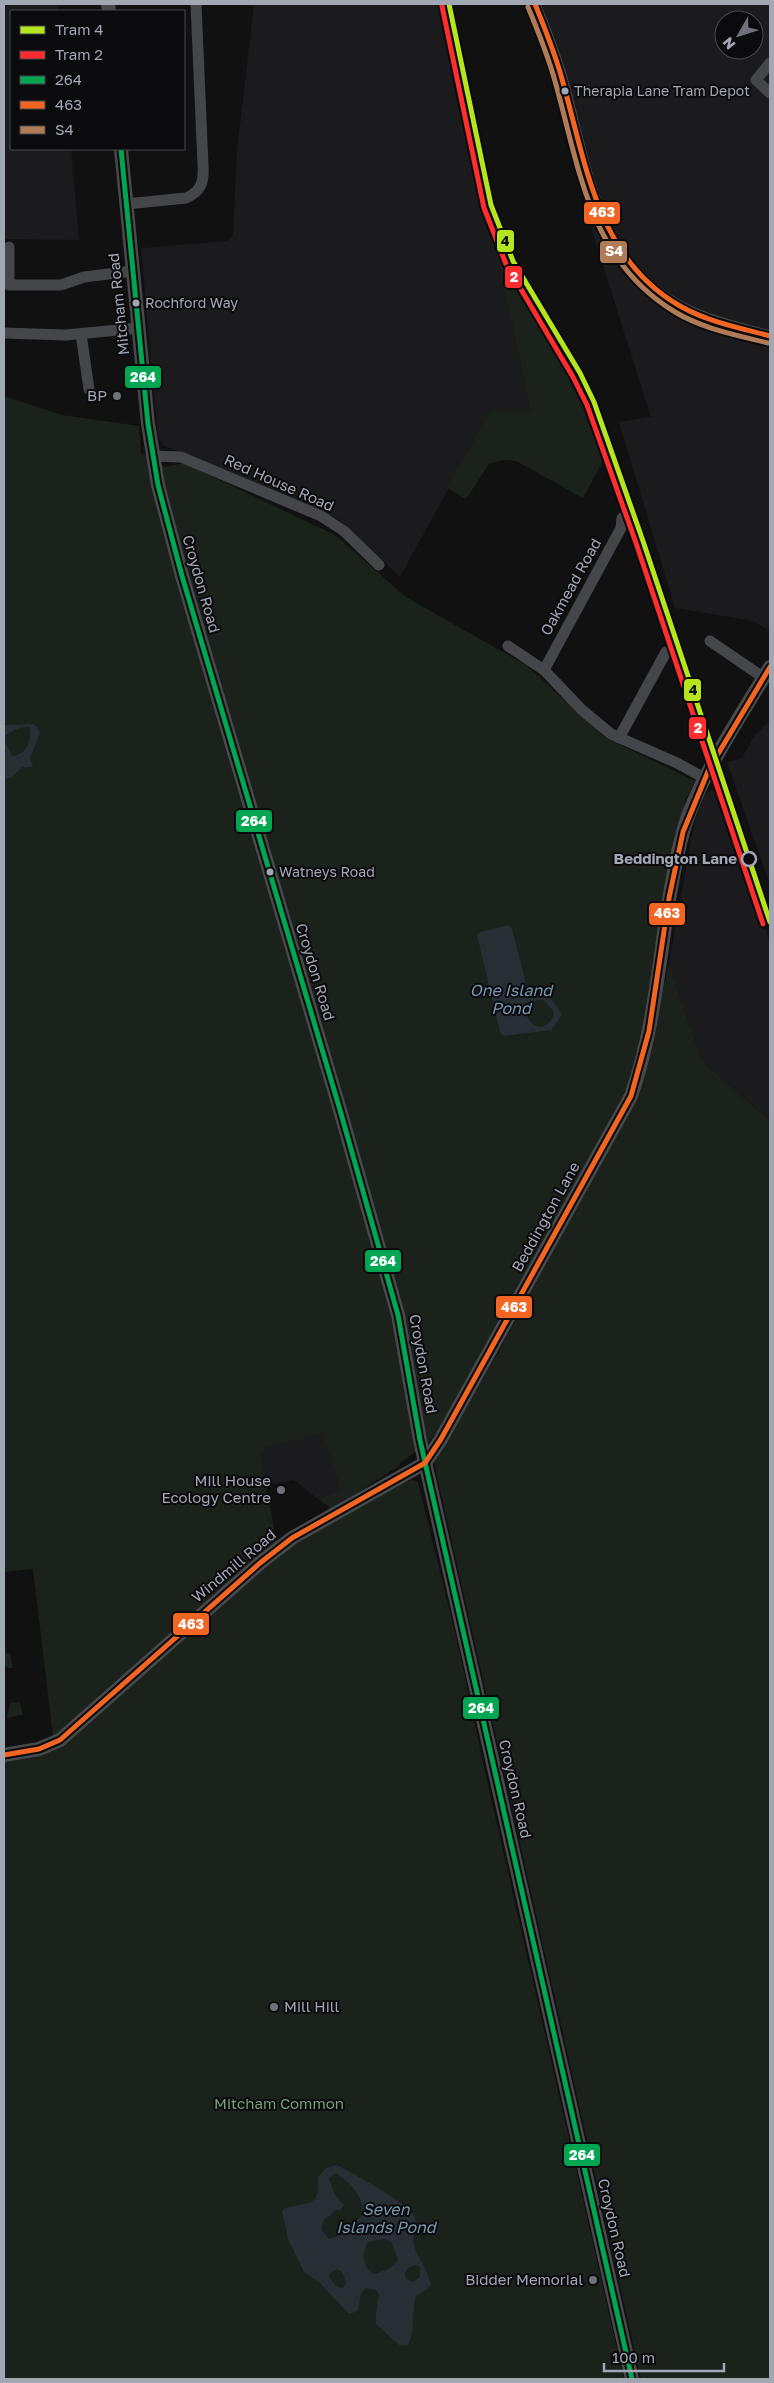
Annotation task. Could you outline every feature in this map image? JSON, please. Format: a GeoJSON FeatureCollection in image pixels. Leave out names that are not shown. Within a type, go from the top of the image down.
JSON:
{"type":"FeatureCollection","features":[{"type":"Feature","properties":{"kind":"main road","name":"Mitcham Road"},"geometry":{"type":"LineString","coordinates":[[121,150],[152,456]]}},
{"type":"Feature","properties":{"kind":"main road","name":"Croydon Road"},"geometry":{"type":"LineString","coordinates":[[152,456],[164,511],[182,576],[340,1110],[398,1315],[425,1463],[632,2379]]}},
{"type":"Feature","properties":{"kind":"main road","name":"Beddington Lane"},"geometry":{"type":"LineString","coordinates":[[425,1463],[446,1430],[631,1096],[649,1022],[683,831],[693,804],[706,779],[768,671]]}},
{"type":"Feature","properties":{"kind":"main road","name":"Windmill Road"},"geometry":{"type":"LineString","coordinates":[[4,1755],[39,1749],[60,1740],[260,1563],[288,1541],[425,1463]]}},
{"type":"Feature","properties":{"kind":"street"},"geometry":{"type":"LineString","coordinates":[[126,204],[186,198],[195,193],[202,185],[203,165],[196,4]]}},
{"type":"Feature","properties":{"kind":"street"},"geometry":{"type":"LineString","coordinates":[[535,4],[559,67],[598,209],[611,239],[621,254],[645,281],[680,306],[725,324],[770,336]]}},
{"type":"Feature","properties":{"kind":"street"},"geometry":{"type":"LineString","coordinates":[[770,63],[756,80],[770,92]]}},
{"type":"Feature","properties":{"kind":"street"},"geometry":{"type":"LineString","coordinates":[[9,247],[6,285],[61,286],[84,277],[132,272]]}},
{"type":"Feature","properties":{"kind":"street"},"geometry":{"type":"LineString","coordinates":[[4,333],[81,334],[139,328]]}},
{"type":"Feature","properties":{"kind":"street"},"geometry":{"type":"LineString","coordinates":[[81,334],[89,389]]}},
{"type":"Feature","properties":{"kind":"street","name":"Red House Road"},"geometry":{"type":"LineString","coordinates":[[152,456],[181,457],[321,516],[344,531],[379,565]]}},
{"type":"Feature","properties":{"kind":"street","name":"Oakmead Road"},"geometry":{"type":"LineString","coordinates":[[544,670],[621,528],[622,518]]}},
{"type":"Feature","properties":{"kind":"street"},"geometry":{"type":"LineString","coordinates":[[710,641],[768,671]]}},
{"type":"Feature","properties":{"kind":"street"},"geometry":{"type":"LineString","coordinates":[[508,646],[544,670],[591,719],[619,738],[677,763],[706,779]]}},
{"type":"Feature","properties":{"kind":"street"},"geometry":{"type":"LineString","coordinates":[[619,738],[666,652]]}},
{"type":"Feature","properties":{"kind":"shaded area"},"geometry":{"type":"Polygon","coordinates":[[[4,4],[58,4],[59,10],[10,10],[10,150],[71,150],[79,240],[4,239],[4,4]]]}},
{"type":"Feature","properties":{"kind":"shaded area"},"geometry":{"type":"Polygon","coordinates":[[[254,4],[445,4],[531,413],[491,411],[400,577],[340,520],[163,445],[158,437],[141,248],[227,241],[233,235],[237,152],[254,4]]]}},
{"type":"Feature","properties":{"kind":"shaded area"},"geometry":{"type":"Polygon","coordinates":[[[526,4],[770,4],[770,631],[753,621],[675,608],[619,422],[651,417],[593,234],[556,80],[526,4]]]}},
{"type":"Feature","properties":{"kind":"shaded area"},"geometry":{"type":"Polygon","coordinates":[[[770,720],[770,885],[727,762],[742,758],[753,738],[770,720]]]}},
{"type":"Feature","properties":{"kind":"shaded area"},"geometry":{"type":"Polygon","coordinates":[[[711,790],[717,791],[770,944],[770,1121],[702,1061],[669,963],[696,813],[702,798],[711,790]]]}},
{"type":"Feature","properties":{"kind":"shaded area"},"geometry":{"type":"Polygon","coordinates":[[[324,1431],[344,1491],[318,1499],[294,1480],[265,1486],[258,1449],[324,1431]]]}},
{"type":"Feature","properties":{"kind":"green space"},"geometry":{"type":"Polygon","coordinates":[[[494,240],[518,288],[580,390],[607,453],[583,498],[516,461],[502,460],[489,464],[466,499],[447,488],[491,411],[531,412],[494,240]]]}},
{"type":"Feature","properties":{"kind":"green space"},"geometry":{"type":"Polygon","coordinates":[[[4,396],[62,415],[139,426],[141,453],[165,467],[184,463],[335,535],[406,597],[526,665],[606,738],[695,781],[685,801],[632,1078],[562,1210],[442,1425],[428,1443],[401,1462],[399,1466],[332,1509],[318,1499],[341,1491],[323,1433],[265,1447],[260,1456],[277,1543],[53,1737],[33,1569],[4,1572],[4,396]]]}},
{"type":"Feature","properties":{"kind":"green space"},"geometry":{"type":"Polygon","coordinates":[[[669,963],[702,1061],[770,1121],[770,2379],[641,2379],[435,1467],[435,1460],[499,1351],[643,1083],[669,963]]]}},
{"type":"Feature","properties":{"kind":"green space","name":"Mitcham Common"},"geometry":{"type":"Polygon","coordinates":[[[412,1480],[418,1482],[459,1649],[485,1772],[624,2379],[4,2379],[4,1759],[34,1754],[292,1542],[397,1485],[412,1480]]]}},
{"type":"Feature","properties":{"kind":"green space"},"geometry":{"type":"Polygon","coordinates":[[[6,1648],[6,1653],[10,1653],[13,1668],[8,1668],[7,1666],[4,1668],[4,1649],[6,1648]]]}},
{"type":"Feature","properties":{"kind":"green space"},"geometry":{"type":"Polygon","coordinates":[[[20,1702],[23,1715],[7,1718],[10,1703],[20,1702]]]}},
{"type":"Feature","properties":{"kind":"water"},"geometry":{"type":"Polygon","coordinates":[[[34,724],[40,733],[30,758],[33,767],[23,767],[12,777],[4,780],[4,740],[4,725],[34,724]],[[29,727],[19,728],[6,735],[4,740],[12,756],[17,755],[25,750],[29,742],[29,727]]]}},
{"type":"Feature","properties":{"kind":"water","name":"One Island Pond"},"geometry":{"type":"Polygon","coordinates":[[[509,925],[512,929],[528,991],[552,1000],[562,1015],[551,1030],[504,1036],[500,1032],[477,935],[480,932],[509,925]],[[537,1000],[526,1009],[530,1021],[539,1027],[548,1024],[554,1012],[544,1000],[537,1000]]]}},
{"type":"Feature","properties":{"kind":"water","name":"Seven Islands Pond"},"geometry":{"type":"Polygon","coordinates":[[[337,2165],[391,2196],[414,2215],[416,2223],[413,2238],[414,2246],[431,2285],[416,2296],[412,2335],[407,2346],[399,2345],[376,2324],[379,2294],[376,2290],[366,2288],[361,2293],[358,2311],[349,2314],[319,2282],[304,2272],[288,2239],[282,2211],[285,2208],[312,2202],[317,2194],[318,2177],[326,2168],[337,2165]],[[336,2173],[329,2178],[335,2195],[344,2205],[340,2210],[334,2210],[332,2215],[323,2222],[322,2230],[329,2239],[354,2230],[357,2220],[363,2215],[363,2208],[359,2196],[346,2181],[336,2173]],[[385,2239],[368,2242],[364,2259],[367,2267],[373,2274],[394,2265],[398,2259],[391,2242],[385,2239]],[[416,2265],[408,2268],[405,2273],[406,2279],[413,2282],[420,2277],[420,2267],[416,2265]],[[337,2269],[330,2273],[329,2277],[337,2287],[343,2288],[346,2284],[341,2271],[337,2269]]]}},
{"type":"Feature","properties":{"kind":"tram line","name":"4"},"geometry":{"type":"LineString","coordinates":[[449,4],[491,205],[513,261],[580,373],[594,402],[643,541],[770,922]]}},
{"type":"Feature","properties":{"kind":"tram line","name":"2"},"geometry":{"type":"LineString","coordinates":[[442,6],[484,208],[506,264],[573,377],[587,405],[636,543],[763,924]]}},
{"type":"Feature","properties":{"kind":"transit line","name":"463"},"geometry":{"type":"LineString","coordinates":[[535,4],[559,69],[588,175],[599,206],[613,236],[630,263],[652,286],[691,312],[770,336]]}},
{"type":"Feature","properties":{"kind":"transit line","name":"S4"},"geometry":{"type":"LineString","coordinates":[[528,7],[552,72],[581,179],[592,210],[606,240],[623,266],[646,291],[686,318],[720,331],[768,343]]}},
{"type":"Feature","properties":{"kind":"transit line","name":"264"},"geometry":{"type":"LineString","coordinates":[[121,150],[148,424],[158,485],[182,576],[340,1110],[398,1315],[420,1440],[632,2379]]}},
{"type":"Feature","properties":{"kind":"transit line","name":"463"},"geometry":{"type":"LineString","coordinates":[[4,1755],[39,1749],[60,1740],[260,1563],[292,1538],[425,1463],[441,1439],[631,1096],[649,1031],[669,898],[683,832],[709,769],[770,667]]}},
{"type":"Feature","properties":{"kind":"place","name":"Therapia Lane Tram Depot"},"geometry":{"type":"Point","coordinates":[565,91]}},
{"type":"Feature","properties":{"kind":"place","name":"Rochford Way"},"geometry":{"type":"Point","coordinates":[136,303]}},
{"type":"Feature","properties":{"kind":"place","name":"BP"},"geometry":{"type":"Point","coordinates":[117,396]}},
{"type":"Feature","properties":{"kind":"place","name":"Beddington Lane"},"geometry":{"type":"Point","coordinates":[749,859]}},
{"type":"Feature","properties":{"kind":"place","name":"Watneys Road"},"geometry":{"type":"Point","coordinates":[270,872]}},
{"type":"Feature","properties":{"kind":"place","name":"Mill House Ecology Centre"},"geometry":{"type":"Point","coordinates":[281,1490]}},
{"type":"Feature","properties":{"kind":"place","name":"Mill Hill"},"geometry":{"type":"Point","coordinates":[274,2007]}},
{"type":"Feature","properties":{"kind":"place","name":"Bidder Memorial"},"geometry":{"type":"Point","coordinates":[593,2280]}}]}
